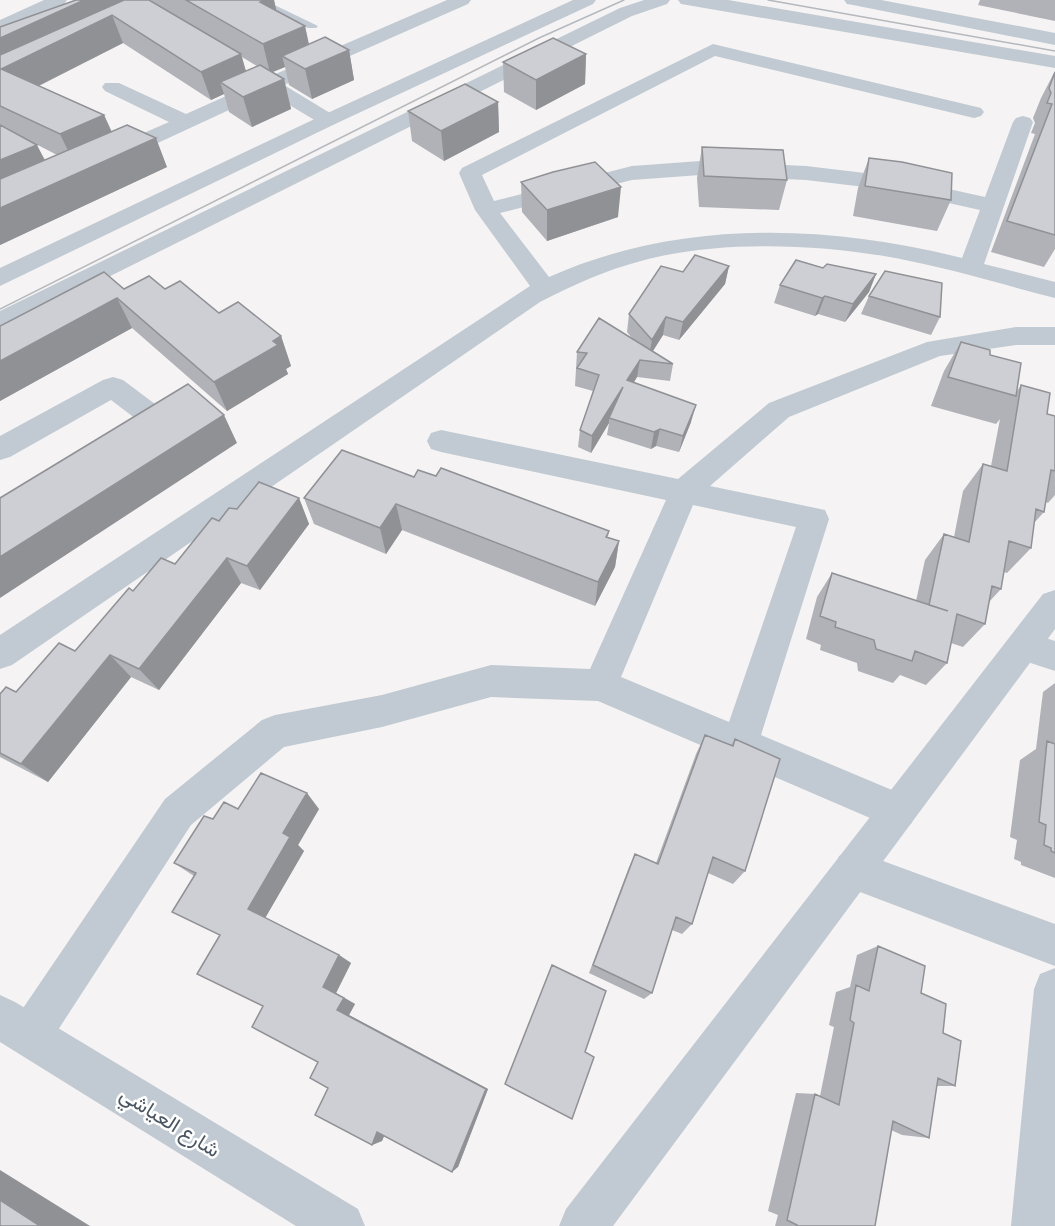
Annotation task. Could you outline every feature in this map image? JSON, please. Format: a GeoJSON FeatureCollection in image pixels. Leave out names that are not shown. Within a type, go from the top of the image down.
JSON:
{"type":"FeatureCollection","features":[{"type":"Feature","properties":{"kind":"street"},"geometry":{"type":"LineString","coordinates":[[11,0],[51,4]]}},
{"type":"Feature","properties":{"kind":"street"},"geometry":{"type":"LineString","coordinates":[[94,164],[462,0]]}},
{"type":"Feature","properties":{"kind":"street"},"geometry":{"type":"LineString","coordinates":[[0,278],[328,120],[587,0]]}},
{"type":"Feature","properties":{"kind":"street"},"geometry":{"type":"LineString","coordinates":[[0,322],[626,12],[661,0]]}},
{"type":"Feature","properties":{"kind":"street"},"geometry":{"type":"LineString","coordinates":[[687,0],[1052,61]]}},
{"type":"Feature","properties":{"kind":"street"},"geometry":{"type":"LineString","coordinates":[[853,0],[1055,39]]}},
{"type":"Feature","properties":{"kind":"street"},"geometry":{"type":"LineString","coordinates":[[0,27],[51,4]]}},
{"type":"Feature","properties":{"kind":"street"},"geometry":{"type":"LineString","coordinates":[[544,289],[486,210],[470,173],[712,50],[974,112]]}},
{"type":"Feature","properties":{"kind":"street"},"geometry":{"type":"LineString","coordinates":[[240,65],[328,120]]}},
{"type":"Feature","properties":{"kind":"street"},"geometry":{"type":"LineString","coordinates":[[112,87],[186,122]]}},
{"type":"Feature","properties":{"kind":"street"},"geometry":{"type":"LineString","coordinates":[[970,269],[1023,122]]}},
{"type":"Feature","properties":{"kind":"street"},"geometry":{"type":"LineString","coordinates":[[486,210],[632,173],[700,168],[806,172],[869,180],[993,206]]}},
{"type":"Feature","properties":{"kind":"street"},"geometry":{"type":"LineString","coordinates":[[0,654],[531,296],[575,274],[676,247],[774,241],[869,247],[904,252],[1055,290]]}},
{"type":"Feature","properties":{"kind":"street"},"geometry":{"type":"LineString","coordinates":[[600,685],[685,490],[779,410],[936,348],[1016,336],[1055,336]]}},
{"type":"Feature","properties":{"kind":"street"},"geometry":{"type":"LineString","coordinates":[[0,449],[113,387],[157,420],[108,451]]}},
{"type":"Feature","properties":{"kind":"street"},"geometry":{"type":"LineString","coordinates":[[441,441],[685,490],[814,519],[740,744]]}},
{"type":"Feature","properties":{"kind":"street"},"geometry":{"type":"LineString","coordinates":[[583,1226],[898,811],[1039,651],[1055,604]]}},
{"type":"Feature","properties":{"kind":"street"},"geometry":{"type":"LineString","coordinates":[[15,1026],[178,812],[275,732],[382,711],[491,681],[600,685],[898,811]]}},
{"type":"Feature","properties":{"kind":"street"},"geometry":{"type":"LineString","coordinates":[[853,870],[1055,945]]}},
{"type":"Feature","properties":{"kind":"street"},"geometry":{"type":"LineString","coordinates":[[1035,1226],[1055,989]]}},
{"type":"Feature","properties":{"kind":"street","name":"شارع العياشي"},"geometry":{"type":"LineString","coordinates":[[15,1026],[341,1226]]}},
{"type":"Feature","properties":{"kind":"lane"},"geometry":{"type":"LineString","coordinates":[[255,0],[312,26]]}},
{"type":"Feature","properties":{"kind":"building"},"geometry":{"type":"Polygon","coordinates":[[[76,0],[84,0],[0,38],[0,27],[76,0]]]}},
{"type":"Feature","properties":{"kind":"building"},"geometry":{"type":"Polygon","coordinates":[[[124,0],[149,0],[241,54],[201,72],[112,15],[1,69],[104,115],[60,134],[0,106],[0,55],[124,0]]]}},
{"type":"Feature","properties":{"kind":"building"},"geometry":{"type":"Polygon","coordinates":[[[186,0],[265,0],[260,2],[305,26],[263,44],[186,0]]]}},
{"type":"Feature","properties":{"kind":"building"},"geometry":{"type":"Polygon","coordinates":[[[325,37],[349,50],[305,69],[282,56],[325,37]]]}},
{"type":"Feature","properties":{"kind":"building"},"geometry":{"type":"Polygon","coordinates":[[[553,38],[586,54],[536,80],[503,62],[553,38]]]}},
{"type":"Feature","properties":{"kind":"building"},"geometry":{"type":"Polygon","coordinates":[[[260,65],[284,79],[243,97],[220,82],[260,65]]]}},
{"type":"Feature","properties":{"kind":"building"},"geometry":{"type":"Polygon","coordinates":[[[1055,72],[1055,235],[1007,221],[1052,104],[1047,103],[1051,93],[1049,88],[1055,72]]]}},
{"type":"Feature","properties":{"kind":"building"},"geometry":{"type":"Polygon","coordinates":[[[465,84],[498,102],[441,131],[408,111],[465,84]]]}},
{"type":"Feature","properties":{"kind":"building"},"geometry":{"type":"Polygon","coordinates":[[[0,125],[37,145],[0,160],[0,125]]]}},
{"type":"Feature","properties":{"kind":"building"},"geometry":{"type":"Polygon","coordinates":[[[127,125],[156,138],[0,208],[0,179],[127,125]]]}},
{"type":"Feature","properties":{"kind":"building"},"geometry":{"type":"Polygon","coordinates":[[[702,147],[783,150],[787,180],[704,176],[702,147]]]}},
{"type":"Feature","properties":{"kind":"building"},"geometry":{"type":"Polygon","coordinates":[[[869,158],[902,162],[952,173],[951,200],[865,186],[869,158]]]}},
{"type":"Feature","properties":{"kind":"building"},"geometry":{"type":"Polygon","coordinates":[[[595,162],[621,187],[547,210],[521,182],[553,172],[595,162]]]}},
{"type":"Feature","properties":{"kind":"building"},"geometry":{"type":"Polygon","coordinates":[[[695,255],[729,266],[683,322],[666,317],[652,340],[629,314],[661,266],[683,272],[695,255]]]}},
{"type":"Feature","properties":{"kind":"building"},"geometry":{"type":"Polygon","coordinates":[[[796,260],[823,268],[827,264],[876,274],[853,304],[825,296],[822,298],[780,285],[796,260]]]}},
{"type":"Feature","properties":{"kind":"building"},"geometry":{"type":"Polygon","coordinates":[[[885,271],[942,283],[940,317],[869,296],[885,271]]]}},
{"type":"Feature","properties":{"kind":"building"},"geometry":{"type":"Polygon","coordinates":[[[104,272],[124,289],[149,276],[165,289],[180,281],[219,313],[238,302],[281,336],[273,341],[278,345],[214,382],[117,298],[0,361],[0,326],[104,272]]]}},
{"type":"Feature","properties":{"kind":"building"},"geometry":{"type":"Polygon","coordinates":[[[599,318],[673,364],[640,360],[627,380],[696,405],[683,436],[660,429],[654,432],[609,418],[623,387],[592,436],[580,430],[599,375],[577,368],[587,353],[577,352],[599,318]]]}},
{"type":"Feature","properties":{"kind":"building"},"geometry":{"type":"Polygon","coordinates":[[[961,342],[990,350],[990,355],[1021,363],[1016,396],[948,377],[961,342]]]}},
{"type":"Feature","properties":{"kind":"building"},"geometry":{"type":"Polygon","coordinates":[[[188,384],[224,415],[0,557],[0,498],[188,384]]]}},
{"type":"Feature","properties":{"kind":"building"},"geometry":{"type":"Polygon","coordinates":[[[1021,385],[1050,393],[1047,414],[1055,416],[1055,471],[1051,470],[1044,512],[1036,509],[1031,548],[1009,541],[1001,589],[992,586],[985,624],[957,614],[947,663],[915,651],[912,661],[876,649],[874,640],[835,627],[836,622],[820,616],[832,573],[929,605],[944,534],[969,542],[983,464],[1007,471],[1021,385]]]}},
{"type":"Feature","properties":{"kind":"building"},"geometry":{"type":"Polygon","coordinates":[[[342,450],[414,477],[418,470],[436,476],[441,468],[609,531],[606,537],[619,541],[598,582],[396,504],[380,528],[304,498],[342,450]]]}},
{"type":"Feature","properties":{"kind":"building"},"geometry":{"type":"Polygon","coordinates":[[[259,482],[299,498],[247,566],[227,558],[139,669],[110,655],[21,764],[0,753],[0,694],[6,687],[16,692],[59,643],[75,651],[129,588],[133,591],[161,558],[175,564],[212,518],[219,521],[229,508],[237,509],[259,482]]]}},
{"type":"Feature","properties":{"kind":"building"},"geometry":{"type":"Polygon","coordinates":[[[705,735],[733,746],[735,739],[780,759],[745,871],[713,857],[692,924],[676,917],[652,993],[593,965],[635,854],[658,864],[705,735]]]}},
{"type":"Feature","properties":{"kind":"building"},"geometry":{"type":"Polygon","coordinates":[[[1047,741],[1055,744],[1055,853],[1044,845],[1046,825],[1039,822],[1047,741]]]}},
{"type":"Feature","properties":{"kind":"building"},"geometry":{"type":"Polygon","coordinates":[[[261,773],[307,793],[283,833],[290,837],[248,909],[339,955],[323,987],[344,998],[337,1010],[486,1089],[452,1172],[377,1132],[372,1145],[315,1115],[328,1088],[310,1078],[318,1062],[252,1027],[263,1006],[197,974],[220,935],[172,912],[196,873],[174,863],[204,816],[213,819],[224,802],[238,809],[261,773]]]}},
{"type":"Feature","properties":{"kind":"building"},"geometry":{"type":"Polygon","coordinates":[[[878,946],[925,966],[921,993],[946,1004],[943,1033],[961,1041],[955,1086],[938,1078],[929,1138],[893,1121],[875,1226],[796,1226],[787,1220],[815,1094],[839,1105],[854,1023],[850,1020],[856,985],[869,991],[878,946]]]}},
{"type":"Feature","properties":{"kind":"building"},"geometry":{"type":"Polygon","coordinates":[[[552,965],[606,991],[585,1052],[594,1057],[572,1119],[505,1084],[552,965]]]}},
{"type":"Feature","properties":{"kind":"building"},"geometry":{"type":"Polygon","coordinates":[[[0,1200],[40,1226],[0,1226],[0,1200]]]}},
{"type":"Feature","properties":{"kind":"tram line"},"geometry":{"type":"LineString","coordinates":[[0,309],[539,38],[624,0]]}},
{"type":"Feature","properties":{"kind":"tram line"},"geometry":{"type":"LineString","coordinates":[[768,0],[1055,51]]}}]}
